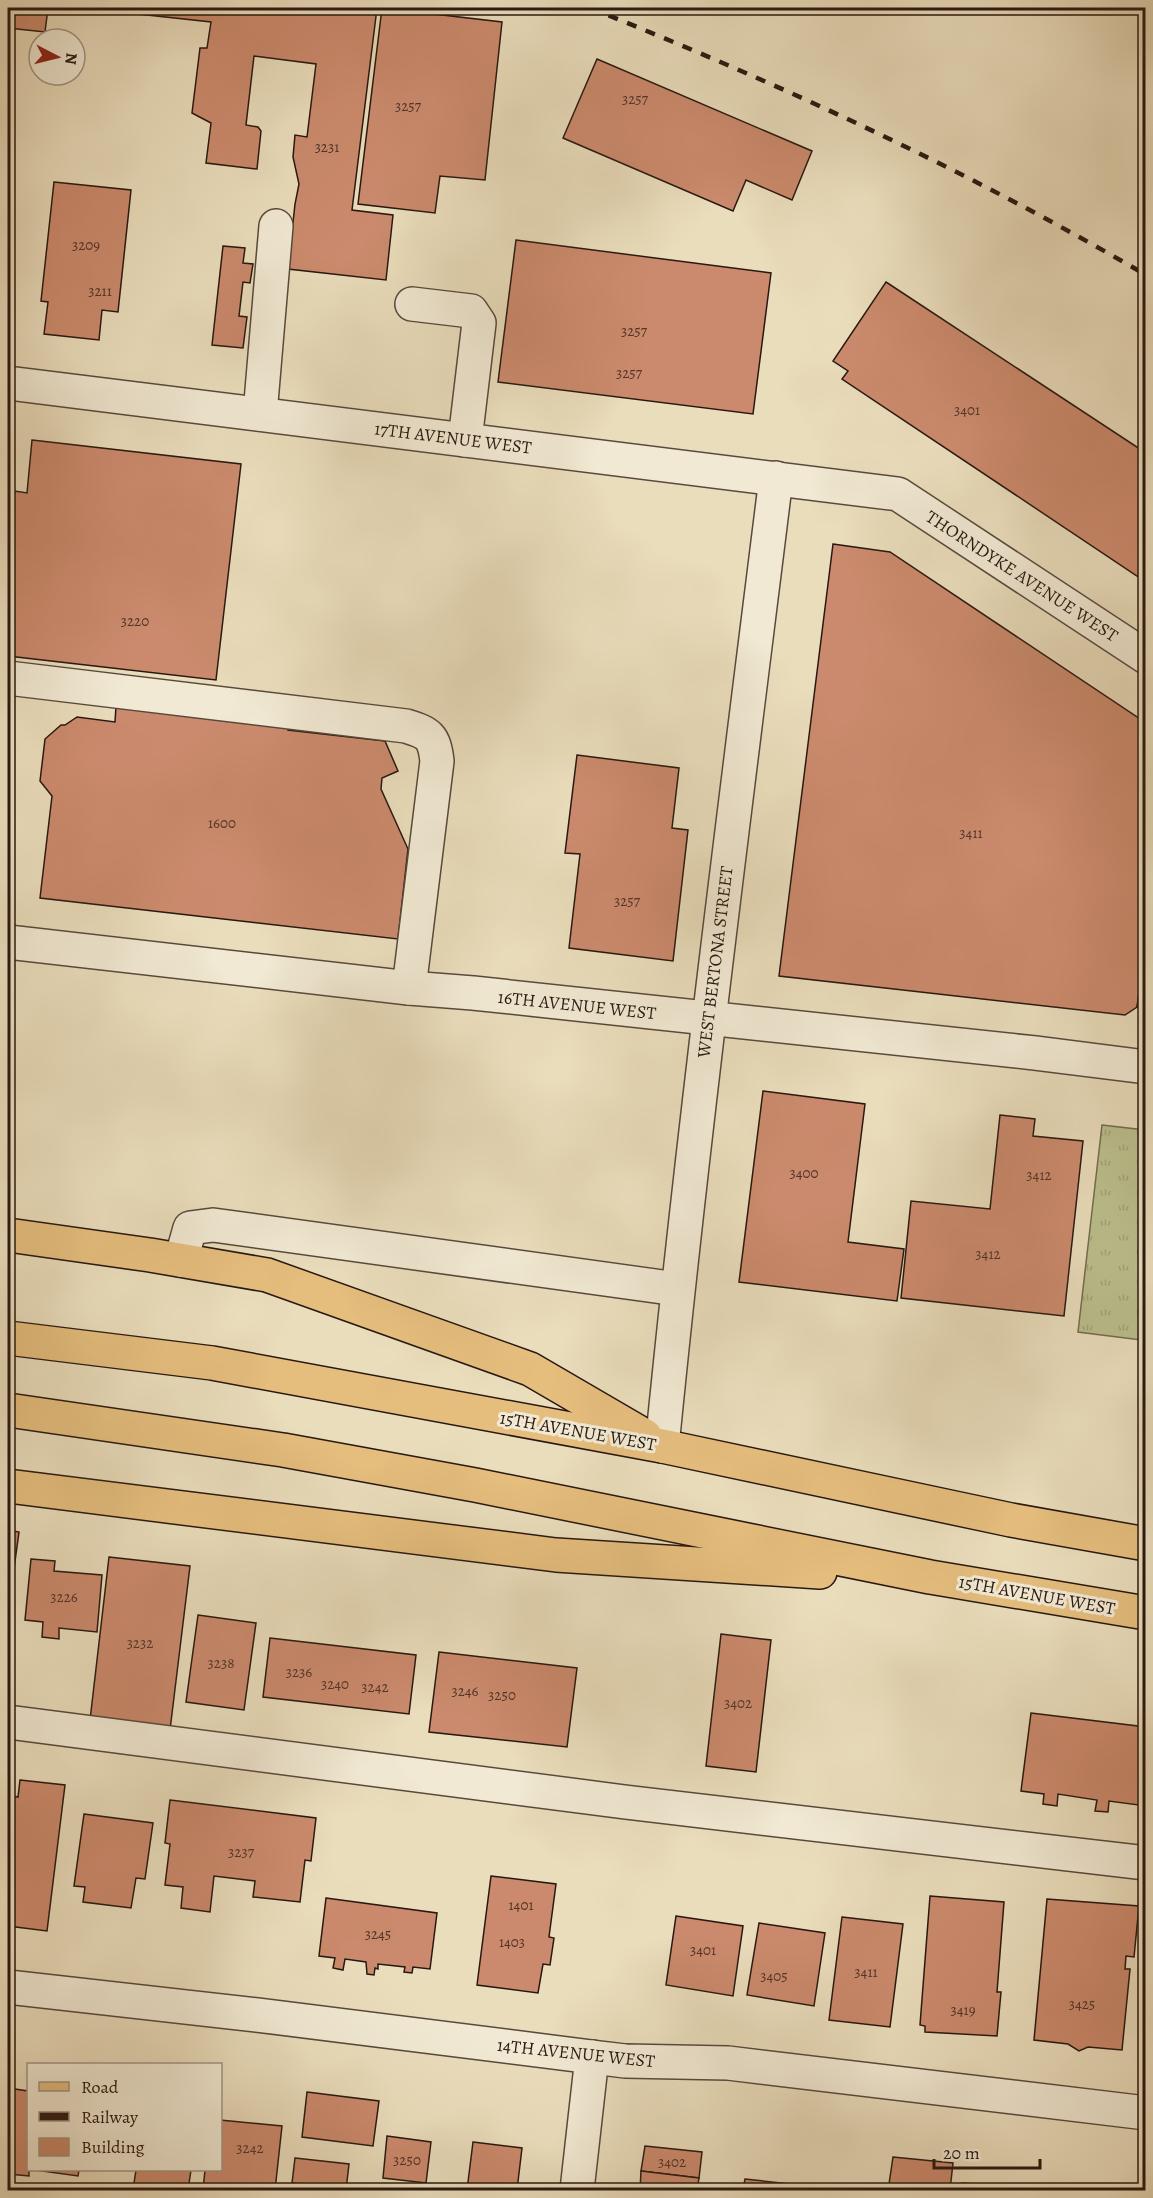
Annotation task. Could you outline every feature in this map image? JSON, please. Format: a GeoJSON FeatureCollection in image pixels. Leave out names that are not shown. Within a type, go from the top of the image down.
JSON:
{"type":"FeatureCollection","features":[{"type":"Feature","properties":{"kind":"main road"},"geometry":{"type":"LineString","coordinates":[[8,1235],[267,1275],[530,1369],[662,1446]]}},
{"type":"Feature","properties":{"kind":"main road","name":"15TH AVENUE WEST"},"geometry":{"type":"LineString","coordinates":[[8,1338],[212,1363],[662,1446],[1011,1520],[1146,1544]]}},
{"type":"Feature","properties":{"kind":"main road","name":"15TH AVENUE WEST"},"geometry":{"type":"LineString","coordinates":[[8,1410],[306,1454],[475,1485],[930,1576],[1146,1613]]}},
{"type":"Feature","properties":{"kind":"main road"},"geometry":{"type":"LineString","coordinates":[[8,1486],[556,1555],[930,1576]]}},
{"type":"Feature","properties":{"kind":"street"},"geometry":{"type":"LineString","coordinates":[[260,414],[276,226]]}},
{"type":"Feature","properties":{"kind":"street"},"geometry":{"type":"LineString","coordinates":[[412,304],[471,310],[478,323],[465,440]]}},
{"type":"Feature","properties":{"kind":"street","name":"17TH AVENUE WEST"},"geometry":{"type":"LineString","coordinates":[[8,383],[898,494]]}},
{"type":"Feature","properties":{"kind":"street","name":"WEST BERTONA STREET"},"geometry":{"type":"LineString","coordinates":[[662,1446],[677,1289],[708,1019],[776,478]]}},
{"type":"Feature","properties":{"kind":"street","name":"THORNDYKE AVENUE WEST"},"geometry":{"type":"LineString","coordinates":[[898,494],[1146,657]]}},
{"type":"Feature","properties":{"kind":"street"},"geometry":{"type":"LineString","coordinates":[[10,678],[406,726],[425,732],[436,746],[437,761],[410,988]]}},
{"type":"Feature","properties":{"kind":"street","name":"16TH AVENUE WEST"},"geometry":{"type":"LineString","coordinates":[[8,942],[410,988],[1035,1053],[1146,1067]]}},
{"type":"Feature","properties":{"kind":"street"},"geometry":{"type":"LineString","coordinates":[[181,1260],[190,1228],[213,1225],[677,1289]]}},
{"type":"Feature","properties":{"kind":"street"},"geometry":{"type":"LineString","coordinates":[[8,1722],[625,1802],[1146,1863]]}},
{"type":"Feature","properties":{"kind":"street","name":"14TH AVENUE WEST"},"geometry":{"type":"LineString","coordinates":[[8,1987],[269,2016],[592,2057],[632,2061],[728,2063],[1146,2113]]}},
{"type":"Feature","properties":{"kind":"street"},"geometry":{"type":"LineString","coordinates":[[577,2190],[592,2057]]}},
{"type":"Feature","properties":{"kind":"green space"},"geometry":{"type":"Polygon","coordinates":[[[1102,1125],[1145,1130],[1146,1303],[1141,1340],[1078,1332],[1102,1125]]]}},
{"type":"Feature","properties":{"kind":"building"},"geometry":{"type":"Polygon","coordinates":[[[8,8],[48,8],[46,27],[27,27],[27,30],[8,28],[8,8]]]}},
{"type":"Feature","properties":{"kind":"building"},"geometry":{"type":"Polygon","coordinates":[[[129,8],[377,8],[352,210],[393,215],[386,280],[288,269],[299,184],[293,157],[295,135],[307,137],[316,64],[254,56],[246,125],[258,127],[261,131],[257,169],[206,163],[211,123],[192,113],[200,48],[207,48],[211,22],[129,13],[129,8]]]}},
{"type":"Feature","properties":{"kind":"building"},"geometry":{"type":"Polygon","coordinates":[[[382,8],[502,22],[485,180],[440,176],[435,213],[358,204],[382,8]]]}},
{"type":"Feature","properties":{"kind":"building"},"geometry":{"type":"Polygon","coordinates":[[[597,59],[812,151],[792,200],[746,180],[733,211],[563,138],[597,59]]]}},
{"type":"Feature","properties":{"kind":"building"},"geometry":{"type":"Polygon","coordinates":[[[54,182],[131,190],[118,312],[102,310],[99,340],[44,334],[48,302],[41,301],[54,182]]]}},
{"type":"Feature","properties":{"kind":"building"},"geometry":{"type":"Polygon","coordinates":[[[516,240],[771,273],[753,414],[498,382],[516,240]]]}},
{"type":"Feature","properties":{"kind":"building"},"geometry":{"type":"Polygon","coordinates":[[[223,246],[245,248],[243,263],[253,264],[250,283],[243,282],[239,316],[247,317],[243,348],[212,345],[223,246]]]}},
{"type":"Feature","properties":{"kind":"building"},"geometry":{"type":"Polygon","coordinates":[[[886,282],[1146,453],[1146,582],[842,379],[848,371],[833,361],[886,282]]]}},
{"type":"Feature","properties":{"kind":"building"},"geometry":{"type":"Polygon","coordinates":[[[32,440],[241,464],[216,680],[8,656],[8,497],[14,497],[15,491],[27,493],[32,440]]]}},
{"type":"Feature","properties":{"kind":"building"},"geometry":{"type":"Polygon","coordinates":[[[833,544],[890,552],[1146,723],[1146,944],[1137,1007],[1125,1015],[779,976],[833,544]]]}},
{"type":"Feature","properties":{"kind":"building"},"geometry":{"type":"Polygon","coordinates":[[[116,706],[289,726],[288,730],[385,741],[398,771],[382,778],[381,789],[408,849],[398,939],[40,898],[52,796],[40,781],[45,739],[61,725],[77,717],[115,722],[116,706]]]}},
{"type":"Feature","properties":{"kind":"building"},"geometry":{"type":"Polygon","coordinates":[[[577,755],[679,768],[672,828],[688,830],[673,961],[569,948],[580,854],[565,853],[577,755]]]}},
{"type":"Feature","properties":{"kind":"building"},"geometry":{"type":"Polygon","coordinates":[[[1146,944],[1146,1008],[1137,1007],[1146,944]]]}},
{"type":"Feature","properties":{"kind":"building"},"geometry":{"type":"Polygon","coordinates":[[[763,1091],[865,1104],[848,1242],[904,1249],[897,1301],[739,1282],[763,1091]]]}},
{"type":"Feature","properties":{"kind":"building"},"geometry":{"type":"Polygon","coordinates":[[[1000,1115],[1035,1119],[1033,1136],[1083,1141],[1064,1316],[901,1298],[911,1201],[990,1209],[1000,1115]]]}},
{"type":"Feature","properties":{"kind":"building"},"geometry":{"type":"Polygon","coordinates":[[[8,1530],[19,1532],[8,1612],[8,1530]]]}},
{"type":"Feature","properties":{"kind":"building"},"geometry":{"type":"Polygon","coordinates":[[[109,1557],[190,1566],[170,1730],[90,1720],[109,1557]]]}},
{"type":"Feature","properties":{"kind":"building"},"geometry":{"type":"Polygon","coordinates":[[[31,1559],[55,1561],[54,1571],[102,1575],[97,1632],[59,1628],[59,1639],[42,1637],[43,1622],[25,1620],[31,1559]]]}},
{"type":"Feature","properties":{"kind":"building"},"geometry":{"type":"Polygon","coordinates":[[[198,1615],[256,1623],[244,1710],[186,1702],[198,1615]]]}},
{"type":"Feature","properties":{"kind":"building"},"geometry":{"type":"Polygon","coordinates":[[[721,1634],[771,1640],[756,1772],[706,1766],[721,1634]]]}},
{"type":"Feature","properties":{"kind":"building"},"geometry":{"type":"Polygon","coordinates":[[[270,1638],[416,1655],[409,1714],[263,1697],[270,1638]]]}},
{"type":"Feature","properties":{"kind":"building"},"geometry":{"type":"Polygon","coordinates":[[[439,1652],[577,1668],[567,1747],[429,1732],[439,1652]]]}},
{"type":"Feature","properties":{"kind":"building"},"geometry":{"type":"Polygon","coordinates":[[[8,1668],[13,1669],[8,1709],[8,1668]]]}},
{"type":"Feature","properties":{"kind":"building"},"geometry":{"type":"Polygon","coordinates":[[[1031,1713],[1146,1727],[1146,1806],[1109,1801],[1108,1812],[1095,1811],[1097,1800],[1058,1794],[1057,1806],[1043,1804],[1044,1794],[1021,1791],[1031,1713]]]}},
{"type":"Feature","properties":{"kind":"building"},"geometry":{"type":"Polygon","coordinates":[[[20,1780],[65,1785],[47,1931],[8,1926],[8,1842],[13,1796],[18,1797],[20,1780]]]}},
{"type":"Feature","properties":{"kind":"building"},"geometry":{"type":"Polygon","coordinates":[[[170,1800],[316,1818],[311,1861],[305,1860],[300,1902],[253,1897],[255,1881],[214,1876],[210,1912],[181,1908],[183,1887],[165,1885],[170,1844],[165,1843],[170,1800]]]}},
{"type":"Feature","properties":{"kind":"building"},"geometry":{"type":"Polygon","coordinates":[[[84,1814],[153,1823],[145,1879],[136,1878],[131,1908],[83,1902],[85,1887],[74,1886],[84,1814]]]}},
{"type":"Feature","properties":{"kind":"building"},"geometry":{"type":"Polygon","coordinates":[[[491,1876],[556,1884],[549,1937],[554,1938],[550,1965],[543,1964],[538,1993],[477,1985],[491,1876]]]}},
{"type":"Feature","properties":{"kind":"building"},"geometry":{"type":"Polygon","coordinates":[[[930,1896],[1004,1902],[997,1992],[1001,1992],[997,2036],[925,2032],[925,2026],[920,2025],[930,1896]]]}},
{"type":"Feature","properties":{"kind":"building"},"geometry":{"type":"Polygon","coordinates":[[[326,1898],[437,1913],[430,1969],[413,1967],[412,1973],[404,1972],[405,1967],[378,1964],[374,1975],[367,1974],[366,1962],[345,1959],[343,1970],[333,1968],[335,1958],[319,1956],[326,1898]]]}},
{"type":"Feature","properties":{"kind":"building"},"geometry":{"type":"Polygon","coordinates":[[[1047,1899],[1139,1906],[1134,1957],[1126,1956],[1125,1969],[1130,1969],[1122,2050],[1088,2047],[1079,2051],[1068,2044],[1034,2040],[1047,1899]]]}},
{"type":"Feature","properties":{"kind":"building"},"geometry":{"type":"Polygon","coordinates":[[[676,1916],[743,1926],[733,1996],[666,1985],[676,1916]]]}},
{"type":"Feature","properties":{"kind":"building"},"geometry":{"type":"Polygon","coordinates":[[[842,1917],[903,1924],[890,2027],[829,2020],[842,1917]]]}},
{"type":"Feature","properties":{"kind":"building"},"geometry":{"type":"Polygon","coordinates":[[[759,1923],[825,1933],[814,2006],[747,1995],[759,1923]]]}},
{"type":"Feature","properties":{"kind":"building"},"geometry":{"type":"Polygon","coordinates":[[[8,2088],[27,2091],[27,2171],[29,2171],[29,2176],[8,2174],[8,2088]]]}},
{"type":"Feature","properties":{"kind":"building"},"geometry":{"type":"Polygon","coordinates":[[[307,2092],[379,2101],[373,2146],[302,2137],[307,2092]]]}},
{"type":"Feature","properties":{"kind":"building"},"geometry":{"type":"Polygon","coordinates":[[[222,2120],[282,2126],[275,2190],[203,2190],[205,2171],[222,2171],[222,2120]]]}},
{"type":"Feature","properties":{"kind":"building"},"geometry":{"type":"Polygon","coordinates":[[[387,2136],[431,2142],[426,2183],[383,2178],[387,2136]]]}},
{"type":"Feature","properties":{"kind":"building"},"geometry":{"type":"Polygon","coordinates":[[[473,2142],[522,2148],[517,2190],[467,2190],[473,2142]]]}},
{"type":"Feature","properties":{"kind":"building"},"geometry":{"type":"Polygon","coordinates":[[[645,2146],[702,2152],[699,2178],[641,2171],[645,2146]]]}},
{"type":"Feature","properties":{"kind":"building"},"geometry":{"type":"Polygon","coordinates":[[[893,2157],[953,2163],[950,2190],[889,2184],[893,2157]]]}},
{"type":"Feature","properties":{"kind":"building"},"geometry":{"type":"Polygon","coordinates":[[[295,2158],[349,2164],[346,2190],[292,2183],[295,2158]]]}},
{"type":"Feature","properties":{"kind":"building"},"geometry":{"type":"Polygon","coordinates":[[[42,2171],[79,2171],[78,2176],[42,2171]]]}},
{"type":"Feature","properties":{"kind":"building"},"geometry":{"type":"Polygon","coordinates":[[[136,2171],[191,2171],[188,2190],[133,2190],[136,2171]]]}},
{"type":"Feature","properties":{"kind":"building"},"geometry":{"type":"Polygon","coordinates":[[[641,2171],[699,2178],[697,2190],[640,2190],[641,2171]]]}},
{"type":"Feature","properties":{"kind":"building"},"geometry":{"type":"Polygon","coordinates":[[[745,2179],[790,2184],[789,2190],[743,2190],[745,2179]]]}},
{"type":"Feature","properties":{"kind":"building"},"geometry":{"type":"Polygon","coordinates":[[[292,2183],[346,2190],[291,2190],[292,2183]]]}},
{"type":"Feature","properties":{"kind":"building"},"geometry":{"type":"Polygon","coordinates":[[[962,2183],[975,2184],[974,2189],[985,2190],[962,2190],[962,2183]]]}},
{"type":"Feature","properties":{"kind":"railway"},"geometry":{"type":"LineString","coordinates":[[590,8],[732,67],[873,131],[1011,200],[1146,275]]}}]}
